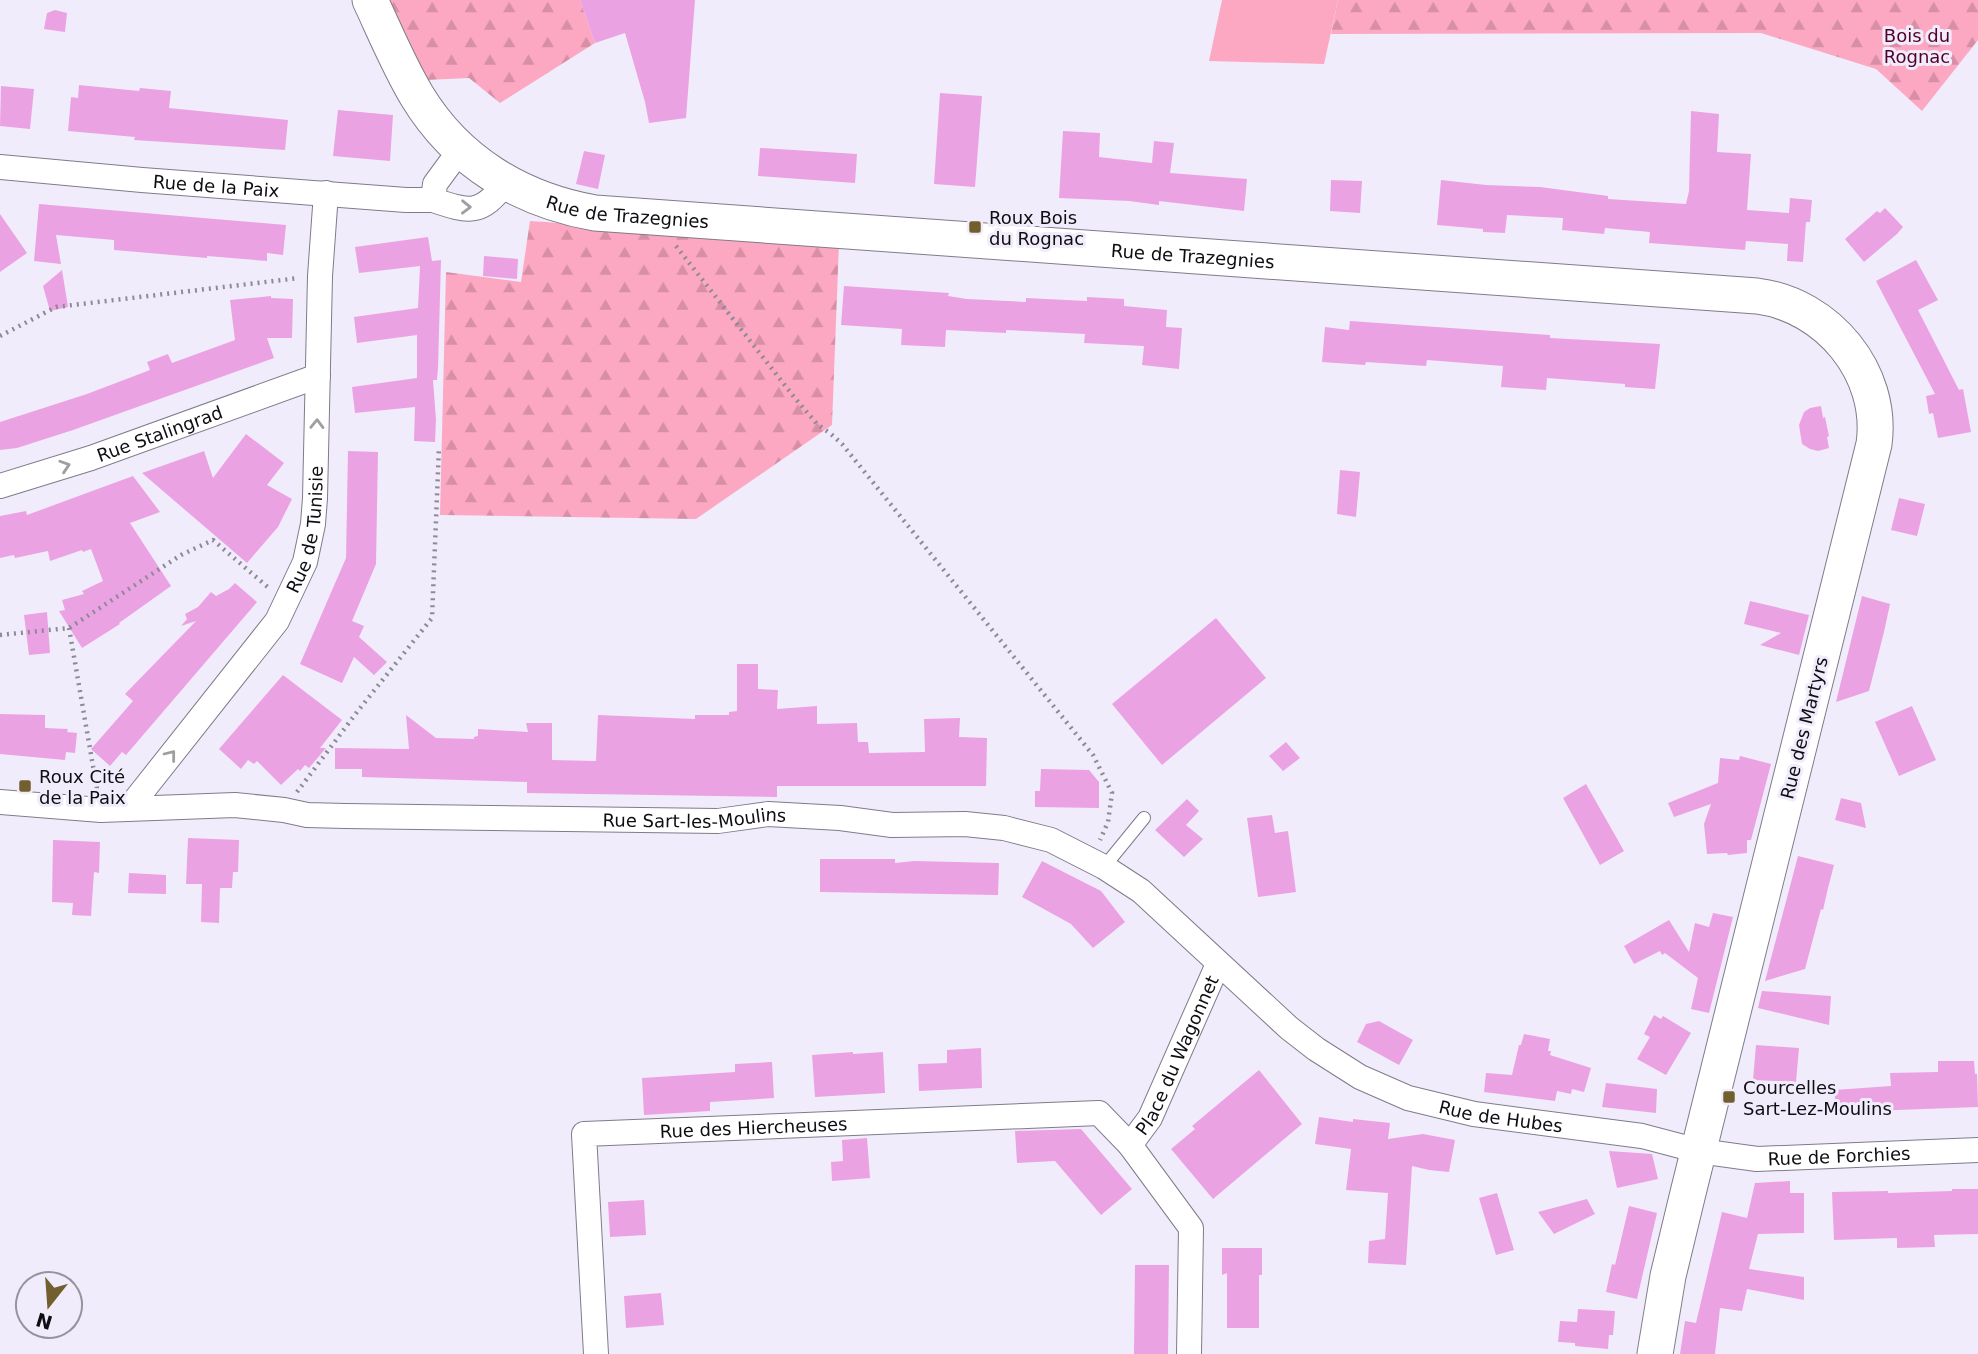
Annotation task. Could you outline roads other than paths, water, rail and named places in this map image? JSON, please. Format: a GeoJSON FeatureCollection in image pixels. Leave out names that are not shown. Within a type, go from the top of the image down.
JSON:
{"type":"FeatureCollection","features":[{"type":"Feature","properties":{"kind":"main road","name":"Rue de Trazegnies"},"geometry":{"type":"LineString","coordinates":[[370,0],[417,96],[438,126],[460,150],[506,183],[576,209],[595,213],[1757,296],[1784,303],[1819,321]]}},
{"type":"Feature","properties":{"kind":"main road","name":"Rue des Martyrs"},"geometry":{"type":"LineString","coordinates":[[1655,1354],[1668,1276],[1874,444],[1874,406],[1864,376],[1843,342],[1819,321]]}},
{"type":"Feature","properties":{"kind":"street"},"geometry":{"type":"LineString","coordinates":[[433,200],[435,184],[460,150]]}},
{"type":"Feature","properties":{"kind":"street","name":"Rue de la Paix"},"geometry":{"type":"LineString","coordinates":[[0,167],[142,180],[433,200],[456,208],[487,205],[506,183]]}},
{"type":"Feature","properties":{"kind":"street","name":"Rue de Tunisie"},"geometry":{"type":"LineString","coordinates":[[129,808],[277,621],[305,562],[313,524],[320,276],[326,193]]}},
{"type":"Feature","properties":{"kind":"street","name":"Rue Stalingrad"},"geometry":{"type":"LineString","coordinates":[[0,486],[91,458],[318,376]]}},
{"type":"Feature","properties":{"kind":"street","name":"Rue Sart-les-Moulins"},"geometry":{"type":"LineString","coordinates":[[0,802],[101,810],[236,805],[284,810],[307,816],[345,817],[718,821],[768,814],[840,818],[892,825],[965,824],[1026,832],[1051,840],[1098,864],[1141,891],[1218,964],[1316,1049]]}},
{"type":"Feature","properties":{"kind":"street","name":"Place du Wagonnet"},"geometry":{"type":"LineString","coordinates":[[1130,1145],[1150,1118],[1218,964]]}},
{"type":"Feature","properties":{"kind":"street","name":"Rue de Hubes"},"geometry":{"type":"LineString","coordinates":[[1316,1049],[1360,1077],[1409,1098],[1474,1114],[1642,1136],[1699,1151]]}},
{"type":"Feature","properties":{"kind":"street","name":"Rue des Hiercheuses"},"geometry":{"type":"LineString","coordinates":[[596,1354],[584,1134],[1099,1113],[1130,1145]]}},
{"type":"Feature","properties":{"kind":"street"},"geometry":{"type":"LineString","coordinates":[[1130,1145],[1191,1228],[1189,1354]]}},
{"type":"Feature","properties":{"kind":"street","name":"Rue de Forchies"},"geometry":{"type":"LineString","coordinates":[[1699,1151],[1756,1159],[1978,1150]]}},
{"type":"Feature","properties":{"kind":"lane"},"geometry":{"type":"LineString","coordinates":[[1098,864],[1144,818]]}},
{"type":"Feature","properties":{"kind":"place","name":"Roux Bois du Rognac"},"geometry":{"type":"Point","coordinates":[975,227]}},
{"type":"Feature","properties":{"kind":"place","name":"Roux Cité de la Paix"},"geometry":{"type":"Point","coordinates":[25,786]}},
{"type":"Feature","properties":{"kind":"place","name":"Courcelles Sart-Lez-Moulins"},"geometry":{"type":"Point","coordinates":[1729,1097]}},
{"type":"Feature","properties":{"kind":"park label","name":"Bois du Rognac"},"geometry":{"type":"Point","coordinates":[1917,45]}}]}
